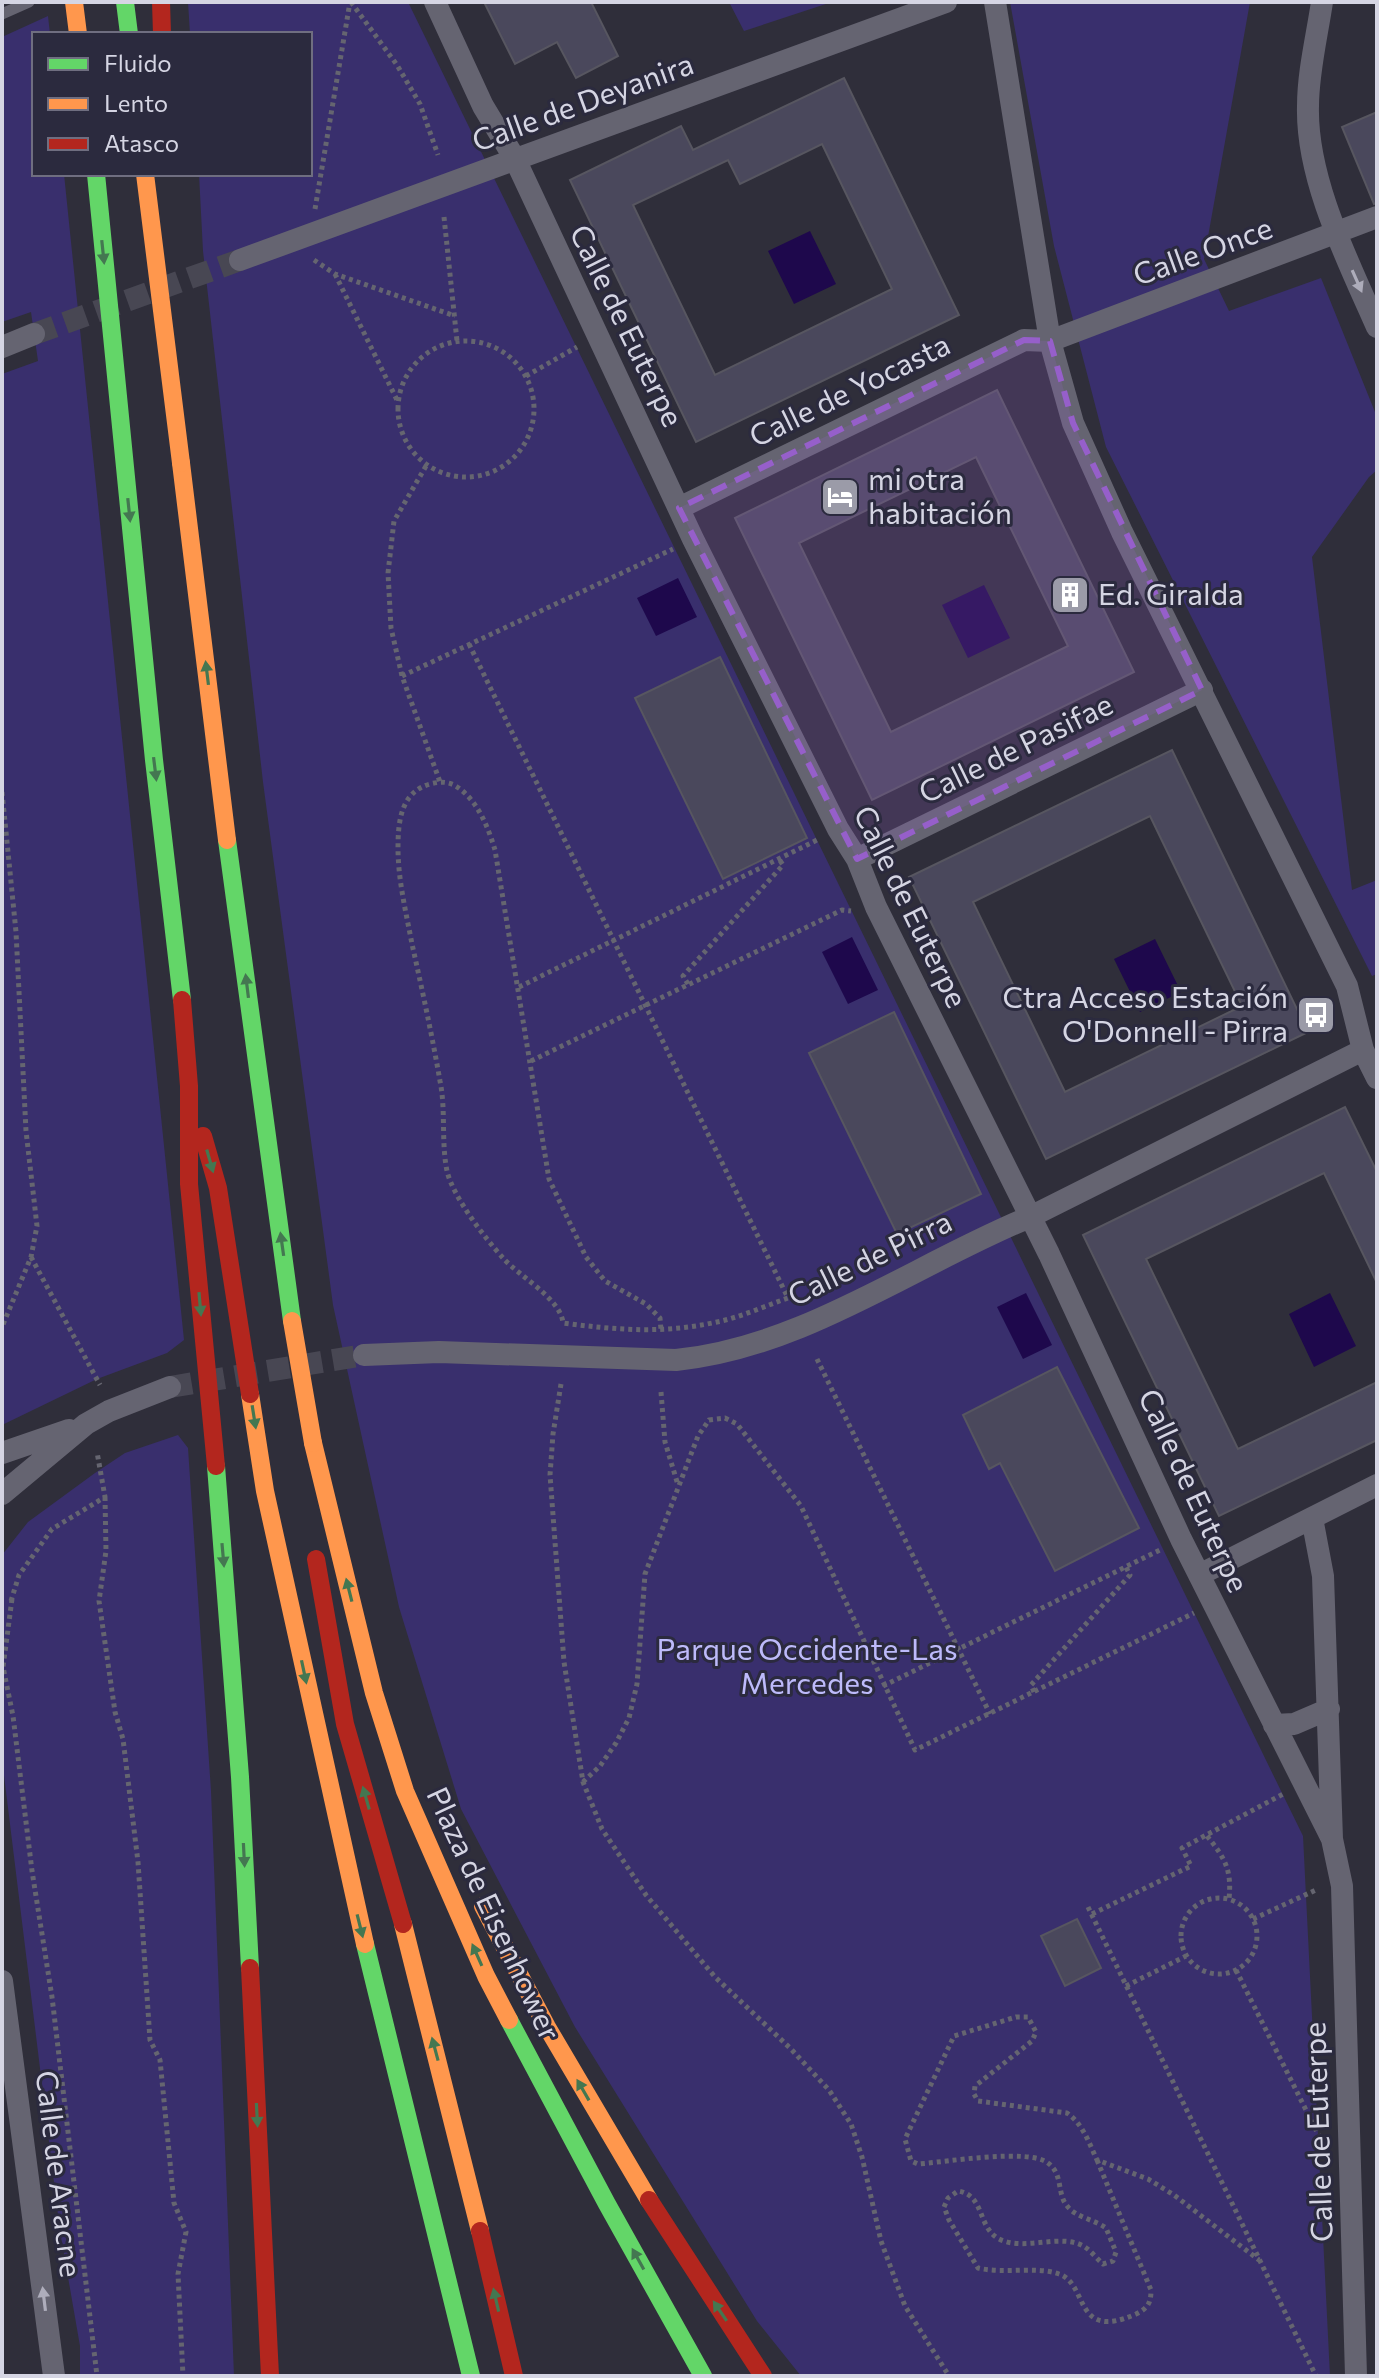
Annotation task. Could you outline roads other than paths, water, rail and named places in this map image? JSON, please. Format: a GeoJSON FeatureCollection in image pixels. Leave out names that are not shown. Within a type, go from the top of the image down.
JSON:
{"type":"FeatureCollection","features":[{"type":"Feature","properties":{"kind":"highway"},"geometry":{"type":"LineString","coordinates":[[74,2],[78,32]]}},
{"type":"Feature","properties":{"kind":"highway"},"geometry":{"type":"LineString","coordinates":[[125,2],[129,32]]}},
{"type":"Feature","properties":{"kind":"highway"},"geometry":{"type":"LineString","coordinates":[[161,2],[162,32]]}},
{"type":"Feature","properties":{"kind":"highway"},"geometry":{"type":"LineString","coordinates":[[96,176],[152,745],[176,934],[189,1086],[189,1184],[217,1477],[240,1777],[270,2376]]}},
{"type":"Feature","properties":{"kind":"highway"},"geometry":{"type":"LineString","coordinates":[[145,176],[215,747],[292,1321],[313,1443],[313,1516]]}},
{"type":"Feature","properties":{"kind":"highway"},"geometry":{"type":"LineString","coordinates":[[171,235],[181,463]]}},
{"type":"Feature","properties":{"kind":"highway"},"geometry":{"type":"LineString","coordinates":[[189,1086],[218,1188],[265,1491],[345,1862],[471,2376]]}},
{"type":"Feature","properties":{"kind":"highway","name":"Plaza de Eisenhower"},"geometry":{"type":"LineString","coordinates":[[313,1443],[374,1693],[405,1791],[486,1976],[703,2376]]}},
{"type":"Feature","properties":{"kind":"highway"},"geometry":{"type":"LineString","coordinates":[[313,1545],[345,1724],[402,1921],[455,2125],[514,2376]]}},
{"type":"Feature","properties":{"kind":"highway"},"geometry":{"type":"LineString","coordinates":[[374,1693],[430,1802]]}},
{"type":"Feature","properties":{"kind":"highway"},"geometry":{"type":"LineString","coordinates":[[472,1884],[529,1998],[600,2121],[763,2376]]}},
{"type":"Feature","properties":{"kind":"street","name":"Calle de Euterpe"},"geometry":{"type":"LineString","coordinates":[[435,2],[483,106],[515,159],[693,539],[838,829],[857,859],[876,907],[1030,1217],[1181,1539],[1332,1839]]}},
{"type":"Feature","properties":{"kind":"street","name":"Calle de Deyanira"},"geometry":{"type":"LineString","coordinates":[[240,260],[946,2]]}},
{"type":"Feature","properties":{"kind":"street"},"geometry":{"type":"LineString","coordinates":[[995,2],[1050,341],[1073,423],[1122,532],[1347,986],[1363,1050],[1377,1078]]}},
{"type":"Feature","properties":{"kind":"street"},"geometry":{"type":"LineString","coordinates":[[1322,2],[1308,106],[1315,165],[1336,234],[1377,327]]}},
{"type":"Feature","properties":{"kind":"street","name":"Calle Once"},"geometry":{"type":"LineString","coordinates":[[1050,341],[1377,217]]}},
{"type":"Feature","properties":{"kind":"street"},"geometry":{"type":"LineString","coordinates":[[2,347],[34,334]]}},
{"type":"Feature","properties":{"kind":"street","name":"Calle de Yocasta"},"geometry":{"type":"LineString","coordinates":[[679,508],[1024,340],[1050,341]]}},
{"type":"Feature","properties":{"kind":"street","name":"Calle de Pasifae"},"geometry":{"type":"LineString","coordinates":[[857,859],[1202,690]]}},
{"type":"Feature","properties":{"kind":"street","name":"Calle de Pirra"},"geometry":{"type":"LineString","coordinates":[[364,1355],[439,1352],[676,1360],[715,1356],[758,1344],[802,1328],[1363,1050]]}},
{"type":"Feature","properties":{"kind":"street"},"geometry":{"type":"LineString","coordinates":[[2,1494],[86,1424],[109,1411],[170,1387]]}},
{"type":"Feature","properties":{"kind":"street"},"geometry":{"type":"LineString","coordinates":[[2,1453],[86,1424]]}},
{"type":"Feature","properties":{"kind":"street"},"geometry":{"type":"LineString","coordinates":[[1199,1575],[1377,1485]]}},
{"type":"Feature","properties":{"kind":"street","name":"Calle de Euterpe"},"geometry":{"type":"LineString","coordinates":[[1312,1518],[1323,1576],[1332,1839],[1342,1886],[1356,2376]]}},
{"type":"Feature","properties":{"kind":"street"},"geometry":{"type":"LineString","coordinates":[[1274,1725],[1294,1724],[1329,1709]]}},
{"type":"Feature","properties":{"kind":"street","name":"Calle de Aracne"},"geometry":{"type":"LineString","coordinates":[[2,1981],[54,2376]]}},
{"type":"Feature","properties":{"kind":"lane"},"geometry":{"type":"LineString","coordinates":[[2,14],[29,2]]}},
{"type":"Feature","properties":{"kind":"tunnel"},"geometry":{"type":"LineString","coordinates":[[34,334],[240,260]]}},
{"type":"Feature","properties":{"kind":"tunnel"},"geometry":{"type":"LineString","coordinates":[[170,1387],[364,1355]]}},
{"type":"Feature","properties":{"kind":"place","name":"mi otra habitación"},"geometry":{"type":"Point","coordinates":[840,497]}},
{"type":"Feature","properties":{"kind":"place","name":"Ed. Giralda"},"geometry":{"type":"Point","coordinates":[1070,595]}},
{"type":"Feature","properties":{"kind":"place","name":"Ctra Acceso Estación O'Donnell - Pirra"},"geometry":{"type":"Point","coordinates":[1316,1015]}},
{"type":"Feature","properties":{"kind":"park label","name":"Parque Occidente-Las Mercedes"},"geometry":{"type":"Point","coordinates":[807,1667]}}]}
